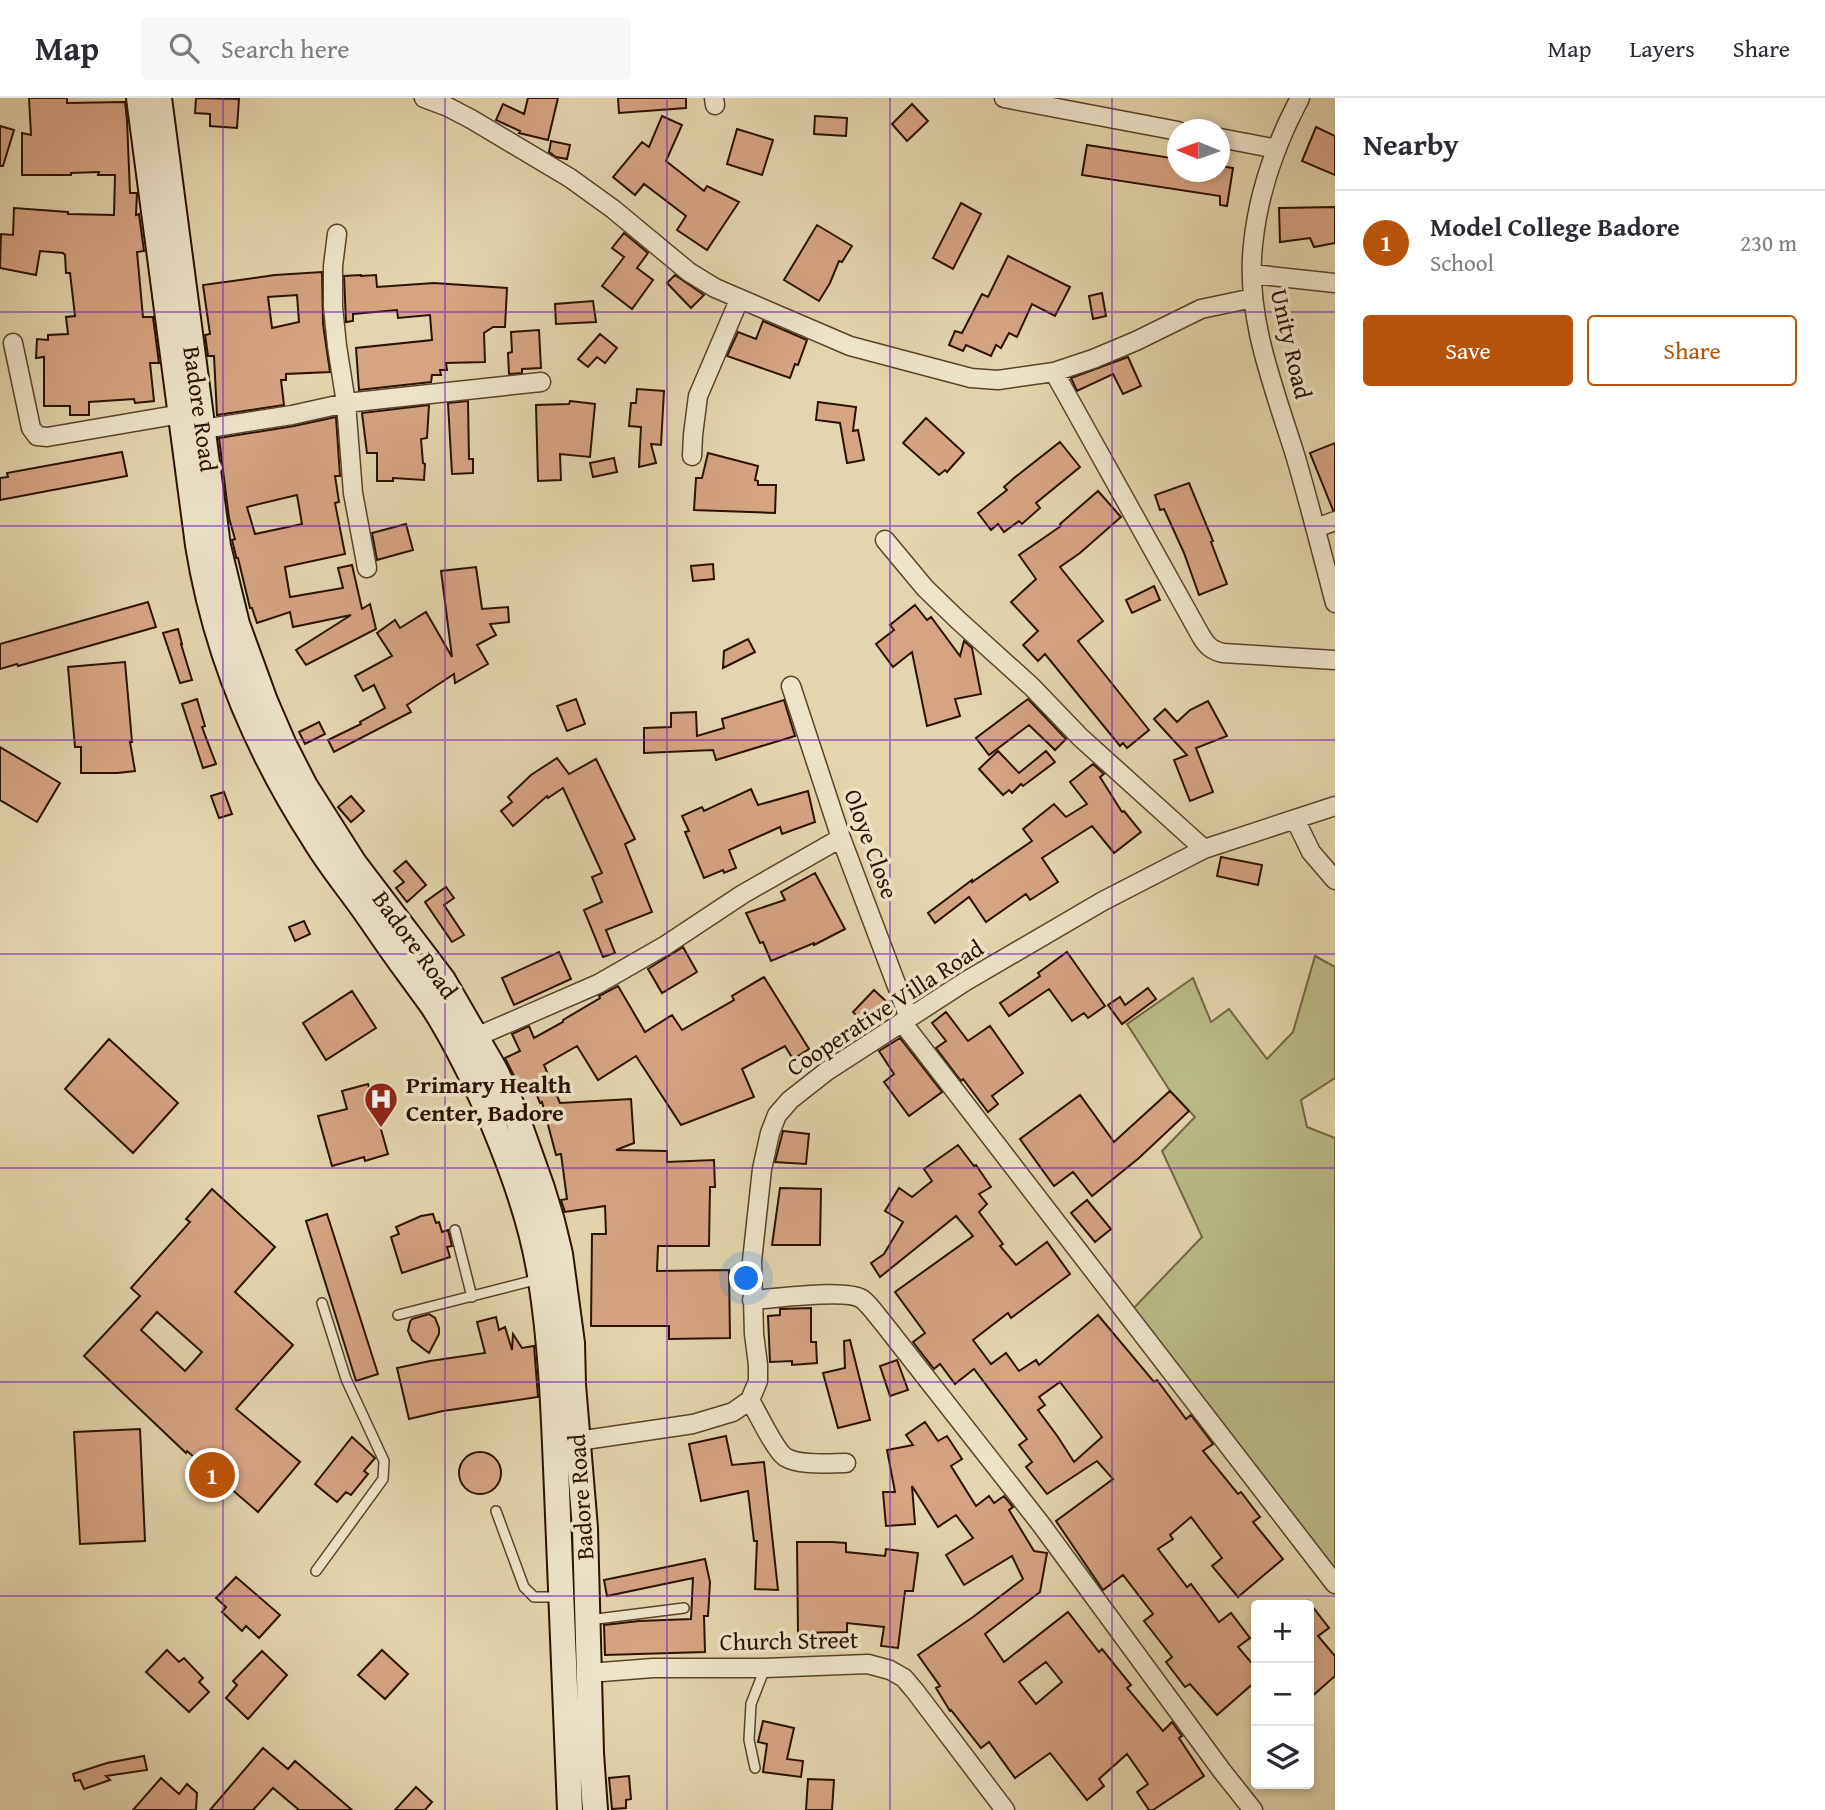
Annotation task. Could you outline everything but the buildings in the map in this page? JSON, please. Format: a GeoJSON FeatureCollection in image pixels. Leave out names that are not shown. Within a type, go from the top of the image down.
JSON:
{"type":"FeatureCollection","features":[{"type":"Feature","properties":{"kind":"main road","name":"Badore Road"},"geometry":{"type":"LineString","coordinates":[[139,98],[204,584],[231,676],[267,760],[314,840],[431,1004],[470,1074],[507,1158],[550,1292],[572,1343],[584,1528],[595,1810]]}},
{"type":"Feature","properties":{"kind":"main road","name":"Badore Road"},"geometry":{"type":"LineString","coordinates":[[159,98],[218,546],[248,654],[284,745],[304,786],[354,863],[443,980],[476,1037],[515,1112],[535,1166],[560,1254],[550,1292],[570,1810]]}},
{"type":"Feature","properties":{"kind":"street"},"geometry":{"type":"LineString","coordinates":[[424,98],[471,119],[570,178],[613,209],[689,272],[715,288],[850,346],[971,378],[998,380],[1054,372],[1136,341],[1201,309],[1253,298]]}},
{"type":"Feature","properties":{"kind":"street"},"geometry":{"type":"LineString","coordinates":[[1004,98],[1167,129]]}},
{"type":"Feature","properties":{"kind":"street","name":"Unity Road"},"geometry":{"type":"LineString","coordinates":[[1300,98],[1277,149],[1257,215],[1252,246],[1253,298],[1270,374],[1316,528],[1335,603]]}},
{"type":"Feature","properties":{"kind":"street"},"geometry":{"type":"LineString","coordinates":[[1230,140],[1277,149]]}},
{"type":"Feature","properties":{"kind":"street"},"geometry":{"type":"LineString","coordinates":[[337,234],[333,266],[333,307],[346,403],[353,493],[367,568]]}},
{"type":"Feature","properties":{"kind":"street"},"geometry":{"type":"LineString","coordinates":[[1252,274],[1335,283]]}},
{"type":"Feature","properties":{"kind":"street"},"geometry":{"type":"LineString","coordinates":[[692,456],[698,396],[739,300]]}},
{"type":"Feature","properties":{"kind":"street"},"geometry":{"type":"LineString","coordinates":[[13,343],[31,428],[37,436],[47,437],[181,414]]}},
{"type":"Feature","properties":{"kind":"street"},"geometry":{"type":"LineString","coordinates":[[1054,372],[1200,636],[1209,647],[1213,651],[1223,653],[1335,660]]}},
{"type":"Feature","properties":{"kind":"street"},"geometry":{"type":"LineString","coordinates":[[203,429],[292,415],[346,403],[541,382]]}},
{"type":"Feature","properties":{"kind":"street"},"geometry":{"type":"LineString","coordinates":[[1316,528],[1335,521]]}},
{"type":"Feature","properties":{"kind":"street"},"geometry":{"type":"LineString","coordinates":[[885,540],[925,588],[958,620],[1032,687],[1080,737],[1204,849]]}},
{"type":"Feature","properties":{"kind":"street","name":"Oloye Close"},"geometry":{"type":"LineString","coordinates":[[791,686],[905,1020],[1335,1584]]}},
{"type":"Feature","properties":{"kind":"street","name":"Cooperative Villa Road"},"geometry":{"type":"LineString","coordinates":[[750,1400],[758,1381],[752,1261],[762,1169],[777,1115],[790,1100],[827,1071],[965,981],[1103,901],[1204,849],[1335,806]]}},
{"type":"Feature","properties":{"kind":"street"},"geometry":{"type":"LineString","coordinates":[[1295,819],[1311,852],[1335,880]]}},
{"type":"Feature","properties":{"kind":"street"},"geometry":{"type":"LineString","coordinates":[[476,1037],[598,984],[666,945],[743,894],[841,838]]}},
{"type":"Feature","properties":{"kind":"street"},"geometry":{"type":"LineString","coordinates":[[752,1300],[837,1294],[855,1296],[862,1300],[884,1324],[1040,1523],[1253,1810]]}},
{"type":"Feature","properties":{"kind":"street"},"geometry":{"type":"LineString","coordinates":[[578,1441],[693,1424],[733,1412],[750,1400],[786,1458],[813,1463],[846,1463]]}},
{"type":"Feature","properties":{"kind":"street","name":"Church Street"},"geometry":{"type":"LineString","coordinates":[[589,1673],[653,1668],[868,1664],[890,1670],[904,1678],[915,1691],[1005,1810]]}},
{"type":"Feature","properties":{"kind":"lane"},"geometry":{"type":"LineString","coordinates":[[455,1230],[472,1297]]}},
{"type":"Feature","properties":{"kind":"lane"},"geometry":{"type":"LineString","coordinates":[[398,1315],[472,1297],[550,1292]]}},
{"type":"Feature","properties":{"kind":"lane"},"geometry":{"type":"LineString","coordinates":[[316,1571],[375,1493],[383,1479],[384,1461],[346,1379],[322,1303]]}},
{"type":"Feature","properties":{"kind":"lane"},"geometry":{"type":"LineString","coordinates":[[496,1511],[524,1587],[534,1597],[563,1597]]}},
{"type":"Feature","properties":{"kind":"lane"},"geometry":{"type":"LineString","coordinates":[[587,1620],[684,1608]]}},
{"type":"Feature","properties":{"kind":"lane"},"geometry":{"type":"LineString","coordinates":[[755,1768],[749,1740],[751,1704],[765,1668]]}},
{"type":"Feature","properties":{"kind":"green space"},"geometry":{"type":"Polygon","coordinates":[[[1315,956],[1335,967],[1335,1078],[1301,1100],[1307,1127],[1335,1138],[1335,1582],[1128,1314],[1202,1237],[1162,1151],[1195,1117],[1170,1091],[1127,1024],[1193,978],[1211,1022],[1229,1009],[1267,1059],[1293,1032],[1315,956]]]}},
{"type":"Feature","properties":{"kind":"place","name":"Primary Health Center, Badore"},"geometry":{"type":"Point","coordinates":[381,1129]}},
{"type":"Feature","properties":{"kind":"place","name":"Model College Badore"},"geometry":{"type":"Point","coordinates":[212,1475]}}]}
